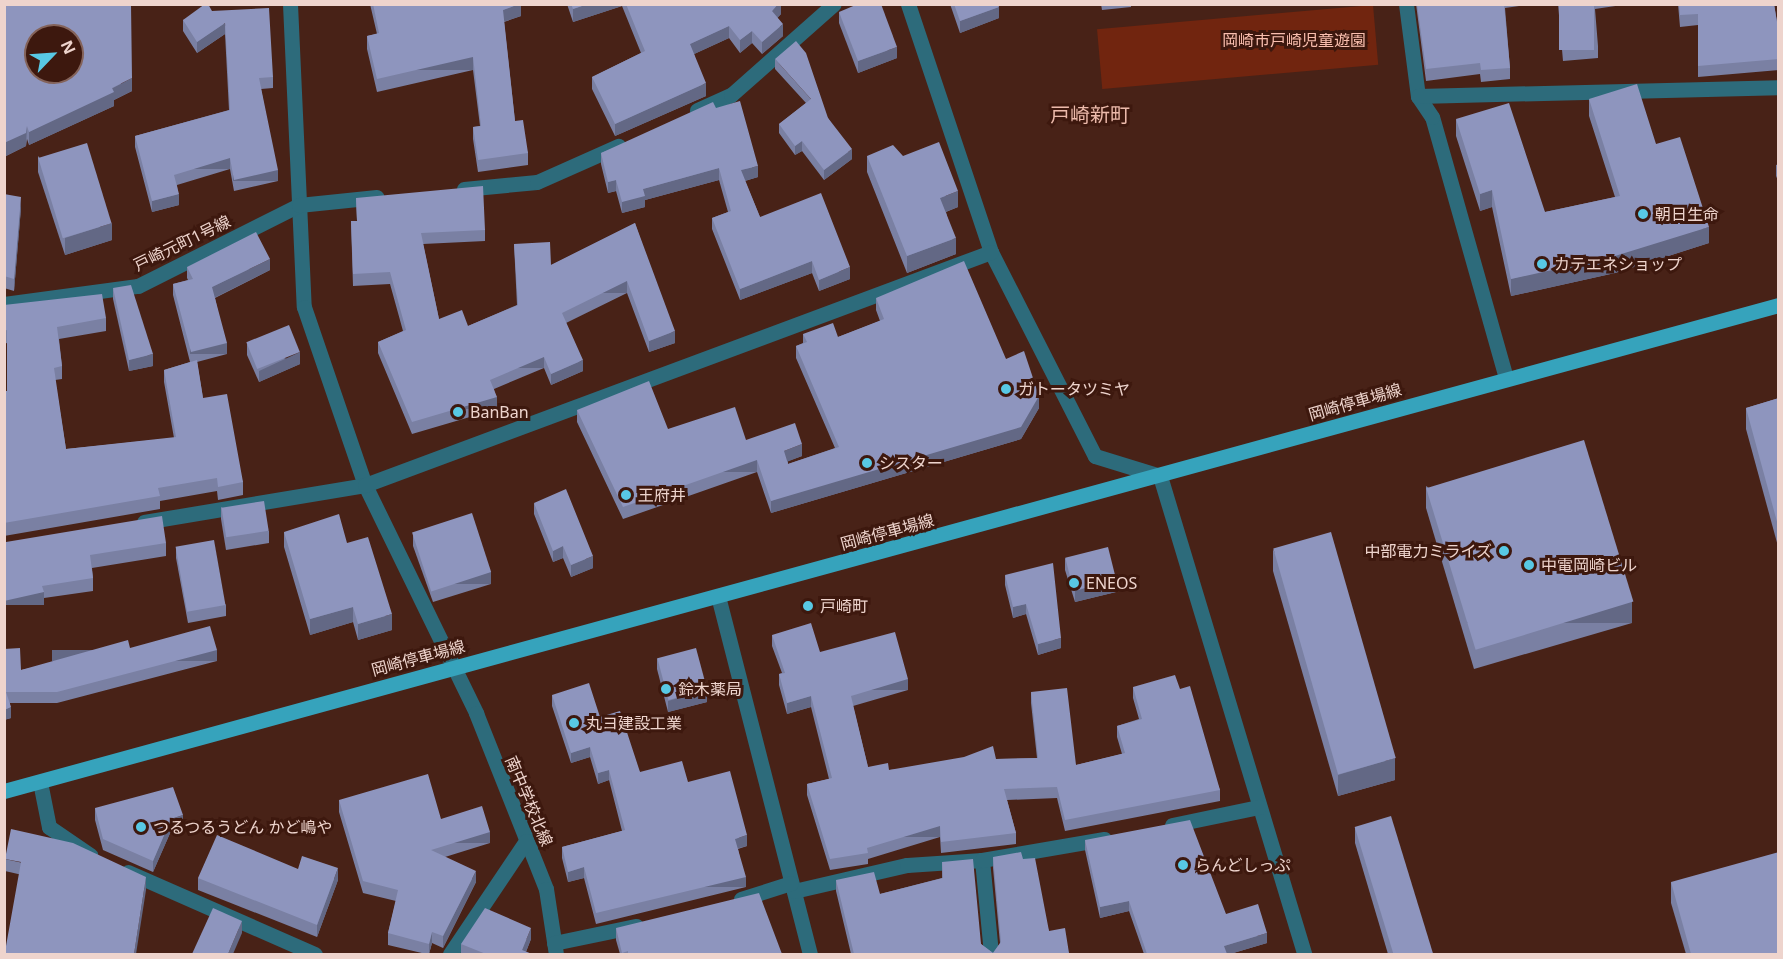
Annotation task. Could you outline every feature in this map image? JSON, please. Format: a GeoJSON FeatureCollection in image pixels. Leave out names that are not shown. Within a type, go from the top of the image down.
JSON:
{"type":"FeatureCollection","features":[{"type":"Feature","properties":{"kind":"main road","name":"岡崎停車場線"},"geometry":{"type":"LineString","coordinates":[[4,791],[1160,476],[1779,304]]}},
{"type":"Feature","properties":{"kind":"street","name":"南中学校北線"},"geometry":{"type":"LineString","coordinates":[[290,4],[304,307],[365,485],[453,667],[546,889],[555,949]]}},
{"type":"Feature","properties":{"kind":"street"},"geometry":{"type":"LineString","coordinates":[[677,119],[731,95],[834,4]]}},
{"type":"Feature","properties":{"kind":"street"},"geometry":{"type":"LineString","coordinates":[[908,4],[991,252],[1095,456],[1160,476],[1304,954]]}},
{"type":"Feature","properties":{"kind":"street"},"geometry":{"type":"LineString","coordinates":[[1406,4],[1418,96],[1432,117],[1506,378]]}},
{"type":"Feature","properties":{"kind":"street"},"geometry":{"type":"LineString","coordinates":[[1418,96],[1779,87]]}},
{"type":"Feature","properties":{"kind":"street"},"geometry":{"type":"LineString","coordinates":[[442,191],[537,182],[634,138]]}},
{"type":"Feature","properties":{"kind":"street"},"geometry":{"type":"LineString","coordinates":[[299,205],[394,196]]}},
{"type":"Feature","properties":{"kind":"street","name":"戸崎元町1号線"},"geometry":{"type":"LineString","coordinates":[[4,304],[138,286],[299,205]]}},
{"type":"Feature","properties":{"kind":"street"},"geometry":{"type":"LineString","coordinates":[[121,526],[365,485],[991,252]]}},
{"type":"Feature","properties":{"kind":"street"},"geometry":{"type":"LineString","coordinates":[[718,596],[810,954]]}},
{"type":"Feature","properties":{"kind":"street"},"geometry":{"type":"LineString","coordinates":[[40,782],[49,826],[88,854],[315,954]]}},
{"type":"Feature","properties":{"kind":"street"},"geometry":{"type":"LineString","coordinates":[[1156,828],[1259,807]]}},
{"type":"Feature","properties":{"kind":"street"},"geometry":{"type":"LineString","coordinates":[[729,903],[792,886],[907,865],[982,860],[1121,835]]}},
{"type":"Feature","properties":{"kind":"street"},"geometry":{"type":"LineString","coordinates":[[450,954],[526,841]]}},
{"type":"Feature","properties":{"kind":"street"},"geometry":{"type":"LineString","coordinates":[[982,860],[991,954]]}},
{"type":"Feature","properties":{"kind":"street"},"geometry":{"type":"LineString","coordinates":[[555,949],[652,923]]}},
{"type":"Feature","properties":{"kind":"green space","name":"岡崎市戸崎児童遊園"},"geometry":{"type":"Polygon","coordinates":[[[1373,5],[1378,65],[1102,89],[1097,29],[1373,5]]]}},
{"type":"Feature","properties":{"kind":"building"},"geometry":{"type":"Polygon","coordinates":[[[4,4],[131,4],[132,78],[112,88],[114,92],[29,132],[27,126],[26,133],[4,143],[4,88],[6,88],[4,4]]]}},
{"type":"Feature","properties":{"kind":"building"},"geometry":{"type":"Polygon","coordinates":[[[208,4],[212,11],[269,8],[273,77],[259,78],[278,170],[234,180],[230,158],[174,175],[179,194],[152,201],[135,136],[230,110],[225,23],[197,42],[183,20],[208,4]]]}},
{"type":"Feature","properties":{"kind":"building"},"geometry":{"type":"Polygon","coordinates":[[[373,4],[519,4],[503,10],[515,121],[523,120],[528,153],[478,160],[473,127],[481,126],[473,57],[377,79],[367,36],[379,33],[373,4]]]}},
{"type":"Feature","properties":{"kind":"building"},"geometry":{"type":"Polygon","coordinates":[[[571,4],[588,4],[573,9],[571,4]]]}},
{"type":"Feature","properties":{"kind":"building"},"geometry":{"type":"Polygon","coordinates":[[[626,4],[778,4],[772,11],[783,24],[762,42],[752,31],[740,40],[729,26],[690,44],[706,83],[615,124],[592,77],[645,51],[626,4]]]}},
{"type":"Feature","properties":{"kind":"building"},"geometry":{"type":"Polygon","coordinates":[[[858,4],[881,4],[897,47],[858,61],[839,12],[858,4]]]}},
{"type":"Feature","properties":{"kind":"building"},"geometry":{"type":"Polygon","coordinates":[[[954,4],[998,4],[999,7],[960,21],[954,4]]]}},
{"type":"Feature","properties":{"kind":"building"},"geometry":{"type":"Polygon","coordinates":[[[1417,4],[1504,4],[1510,68],[1481,70],[1480,63],[1426,69],[1417,4]]]}},
{"type":"Feature","properties":{"kind":"building"},"geometry":{"type":"Polygon","coordinates":[[[1559,4],[1594,4],[1594,50],[1559,50],[1559,4]]]}},
{"type":"Feature","properties":{"kind":"building"},"geometry":{"type":"Polygon","coordinates":[[[1679,4],[1774,4],[1777,22],[1779,22],[1779,59],[1698,66],[1698,14],[1680,15],[1679,4]]]}},
{"type":"Feature","properties":{"kind":"building"},"geometry":{"type":"Polygon","coordinates":[[[796,41],[806,53],[828,118],[852,149],[824,170],[802,141],[795,146],[779,124],[811,99],[775,59],[796,41]]]}},
{"type":"Feature","properties":{"kind":"building"},"geometry":{"type":"Polygon","coordinates":[[[1637,84],[1656,144],[1680,137],[1709,227],[1615,256],[1511,279],[1492,190],[1480,194],[1456,119],[1509,103],[1545,212],[1620,196],[1589,99],[1637,84]]]}},
{"type":"Feature","properties":{"kind":"building"},"geometry":{"type":"Polygon","coordinates":[[[740,101],[758,166],[741,170],[760,217],[821,193],[850,267],[819,280],[812,261],[740,289],[712,218],[731,211],[719,168],[643,189],[645,196],[622,202],[616,180],[608,182],[601,153],[713,102],[716,108],[740,101]]]}},
{"type":"Feature","properties":{"kind":"building"},"geometry":{"type":"Polygon","coordinates":[[[939,142],[958,191],[940,198],[956,238],[907,256],[867,156],[893,145],[903,156],[939,142]]]}},
{"type":"Feature","properties":{"kind":"building"},"geometry":{"type":"Polygon","coordinates":[[[87,143],[112,223],[63,238],[38,158],[87,143]]]}},
{"type":"Feature","properties":{"kind":"building"},"geometry":{"type":"Polygon","coordinates":[[[483,186],[485,230],[421,233],[439,319],[462,310],[468,326],[518,305],[514,244],[550,242],[551,265],[635,223],[675,331],[649,341],[627,281],[562,313],[583,360],[551,374],[544,357],[490,380],[497,397],[412,422],[378,342],[406,330],[390,272],[353,274],[351,221],[357,221],[356,198],[483,186]]]}},
{"type":"Feature","properties":{"kind":"building"},"geometry":{"type":"Polygon","coordinates":[[[4,194],[21,197],[14,279],[4,276],[4,194]]]}},
{"type":"Feature","properties":{"kind":"building"},"geometry":{"type":"Polygon","coordinates":[[[256,232],[270,259],[212,287],[227,343],[191,352],[173,284],[193,279],[187,267],[256,232]]]}},
{"type":"Feature","properties":{"kind":"building"},"geometry":{"type":"Polygon","coordinates":[[[964,261],[1006,359],[1024,351],[1039,396],[1021,427],[771,501],[757,460],[623,507],[577,410],[649,381],[668,429],[735,407],[746,440],[795,423],[802,444],[784,451],[788,464],[839,447],[796,346],[807,342],[803,334],[833,323],[838,337],[884,319],[876,298],[964,261]]]}},
{"type":"Feature","properties":{"kind":"building"},"geometry":{"type":"Polygon","coordinates":[[[131,285],[153,354],[129,360],[113,288],[131,285]]]}},
{"type":"Feature","properties":{"kind":"building"},"geometry":{"type":"Polygon","coordinates":[[[102,294],[106,318],[57,327],[62,366],[54,368],[66,449],[176,437],[164,370],[197,360],[203,398],[227,394],[243,482],[218,487],[217,478],[158,488],[160,496],[4,523],[4,391],[7,391],[7,330],[4,331],[4,305],[102,294]]]}},
{"type":"Feature","properties":{"kind":"building"},"geometry":{"type":"Polygon","coordinates":[[[289,325],[300,352],[257,369],[246,342],[289,325]]]}},
{"type":"Feature","properties":{"kind":"building"},"geometry":{"type":"Polygon","coordinates":[[[1779,398],[1779,529],[1746,408],[1779,398]]]}},
{"type":"Feature","properties":{"kind":"building","name":"中電岡崎ビル"},"geometry":{"type":"Polygon","coordinates":[[[1584,440],[1633,602],[1476,650],[1426,488],[1584,440]]]}},
{"type":"Feature","properties":{"kind":"building"},"geometry":{"type":"Polygon","coordinates":[[[566,489],[593,556],[571,565],[563,546],[553,551],[534,503],[566,489]]]}},
{"type":"Feature","properties":{"kind":"building"},"geometry":{"type":"Polygon","coordinates":[[[264,501],[269,531],[226,537],[222,508],[264,501]]]}},
{"type":"Feature","properties":{"kind":"building"},"geometry":{"type":"Polygon","coordinates":[[[472,513],[491,572],[431,591],[412,532],[472,513]]]}},
{"type":"Feature","properties":{"kind":"building"},"geometry":{"type":"Polygon","coordinates":[[[339,514],[347,543],[368,537],[392,614],[358,624],[353,607],[310,619],[284,532],[339,514]]]}},
{"type":"Feature","properties":{"kind":"building"},"geometry":{"type":"Polygon","coordinates":[[[162,516],[166,543],[90,555],[93,578],[42,586],[44,592],[4,601],[4,541],[162,516]]]}},
{"type":"Feature","properties":{"kind":"building"},"geometry":{"type":"Polygon","coordinates":[[[1331,532],[1396,758],[1338,774],[1273,549],[1331,532]]]}},
{"type":"Feature","properties":{"kind":"building"},"geometry":{"type":"Polygon","coordinates":[[[214,540],[225,605],[187,612],[176,547],[214,540]]]}},
{"type":"Feature","properties":{"kind":"building"},"geometry":{"type":"Polygon","coordinates":[[[1108,547],[1116,580],[1074,591],[1065,558],[1108,547]]]}},
{"type":"Feature","properties":{"kind":"building"},"geometry":{"type":"Polygon","coordinates":[[[1053,563],[1061,638],[1038,644],[1026,604],[1013,607],[1005,575],[1053,563]]]}},
{"type":"Feature","properties":{"kind":"building"},"geometry":{"type":"Polygon","coordinates":[[[811,623],[820,652],[895,632],[908,679],[851,696],[868,767],[888,763],[889,770],[964,757],[993,746],[996,759],[1038,758],[1031,692],[1067,688],[1076,765],[1125,753],[1117,726],[1142,719],[1133,687],[1175,675],[1180,689],[1190,686],[1220,790],[1065,820],[1057,787],[1004,789],[1016,833],[941,842],[940,826],[867,848],[868,853],[830,859],[807,784],[832,778],[811,696],[787,703],[779,674],[785,673],[772,635],[811,623]]]}},
{"type":"Feature","properties":{"kind":"building"},"geometry":{"type":"Polygon","coordinates":[[[210,626],[217,650],[57,692],[6,692],[11,707],[4,710],[4,649],[20,648],[21,670],[128,640],[130,648],[210,626]]]}},
{"type":"Feature","properties":{"kind":"building"},"geometry":{"type":"Polygon","coordinates":[[[696,648],[707,690],[668,700],[657,658],[696,648]]]}},
{"type":"Feature","properties":{"kind":"building"},"geometry":{"type":"Polygon","coordinates":[[[589,683],[600,717],[620,711],[640,772],[682,761],[688,782],[730,771],[747,835],[735,839],[746,877],[596,913],[584,867],[568,872],[562,847],[625,830],[609,770],[598,773],[590,747],[571,753],[552,695],[589,683]]]}},
{"type":"Feature","properties":{"kind":"building"},"geometry":{"type":"Polygon","coordinates":[[[428,774],[441,819],[482,806],[490,832],[431,850],[476,871],[443,936],[432,932],[429,944],[388,933],[398,890],[363,881],[339,800],[428,774]]]}},
{"type":"Feature","properties":{"kind":"building"},"geometry":{"type":"Polygon","coordinates":[[[173,787],[183,815],[171,819],[153,861],[103,839],[95,808],[173,787]]]}},
{"type":"Feature","properties":{"kind":"building"},"geometry":{"type":"Polygon","coordinates":[[[1391,816],[1433,954],[1393,954],[1355,827],[1391,816]]]}},
{"type":"Feature","properties":{"kind":"building"},"geometry":{"type":"Polygon","coordinates":[[[1190,820],[1226,914],[1258,904],[1267,933],[1224,946],[1227,954],[1147,954],[1129,901],[1100,907],[1085,840],[1190,820]]]}},
{"type":"Feature","properties":{"kind":"building"},"geometry":{"type":"Polygon","coordinates":[[[11,829],[73,843],[146,877],[134,954],[4,954],[21,862],[5,859],[11,829]]]}},
{"type":"Feature","properties":{"kind":"building"},"geometry":{"type":"Polygon","coordinates":[[[217,835],[298,869],[302,856],[338,868],[317,925],[198,878],[217,835]]]}},
{"type":"Feature","properties":{"kind":"building"},"geometry":{"type":"Polygon","coordinates":[[[1021,852],[1023,859],[1035,858],[1049,931],[1065,928],[1069,953],[854,954],[836,880],[874,872],[880,894],[943,878],[942,862],[973,859],[981,944],[993,953],[1001,942],[993,857],[1021,852]]]}},
{"type":"Feature","properties":{"kind":"building"},"geometry":{"type":"Polygon","coordinates":[[[1779,852],[1779,954],[1691,954],[1671,882],[1779,852]]]}},
{"type":"Feature","properties":{"kind":"building"},"geometry":{"type":"Polygon","coordinates":[[[759,893],[782,954],[628,954],[628,951],[622,953],[616,928],[759,893]]]}},
{"type":"Feature","properties":{"kind":"building"},"geometry":{"type":"Polygon","coordinates":[[[213,908],[242,921],[228,954],[192,954],[213,908]]]}},
{"type":"Feature","properties":{"kind":"building"},"geometry":{"type":"Polygon","coordinates":[[[485,908],[531,928],[522,950],[532,954],[486,954],[461,944],[485,908]]]}},
{"type":"Feature","properties":{"kind":"place","name":"朝日生命"},"geometry":{"type":"Point","coordinates":[1643,214]}},
{"type":"Feature","properties":{"kind":"place","name":"カテエネショップ"},"geometry":{"type":"Point","coordinates":[1542,264]}},
{"type":"Feature","properties":{"kind":"place","name":"ガトータツミヤ"},"geometry":{"type":"Point","coordinates":[1006,389]}},
{"type":"Feature","properties":{"kind":"place","name":"BanBan"},"geometry":{"type":"Point","coordinates":[458,412]}},
{"type":"Feature","properties":{"kind":"place","name":"シスター"},"geometry":{"type":"Point","coordinates":[867,463]}},
{"type":"Feature","properties":{"kind":"place","name":"王府井"},"geometry":{"type":"Point","coordinates":[626,495]}},
{"type":"Feature","properties":{"kind":"place","name":"中部電力ミライズ"},"geometry":{"type":"Point","coordinates":[1504,551]}},
{"type":"Feature","properties":{"kind":"place","name":"中電岡崎ビル"},"geometry":{"type":"Point","coordinates":[1529,565]}},
{"type":"Feature","properties":{"kind":"place","name":"ENEOS"},"geometry":{"type":"Point","coordinates":[1074,583]}},
{"type":"Feature","properties":{"kind":"place","name":"戸崎町"},"geometry":{"type":"Point","coordinates":[808,606]}},
{"type":"Feature","properties":{"kind":"place","name":"鈴木薬局"},"geometry":{"type":"Point","coordinates":[666,689]}},
{"type":"Feature","properties":{"kind":"place","name":"丸ヨ建設工業"},"geometry":{"type":"Point","coordinates":[574,723]}},
{"type":"Feature","properties":{"kind":"place","name":"つるつるうどん かど嶋や"},"geometry":{"type":"Point","coordinates":[141,827]}},
{"type":"Feature","properties":{"kind":"place","name":"らんどしっぷ"},"geometry":{"type":"Point","coordinates":[1183,865]}},
{"type":"Feature","properties":{"kind":"district","name":"戸崎新町"},"geometry":{"type":"Point","coordinates":[1090,114]}}]}
